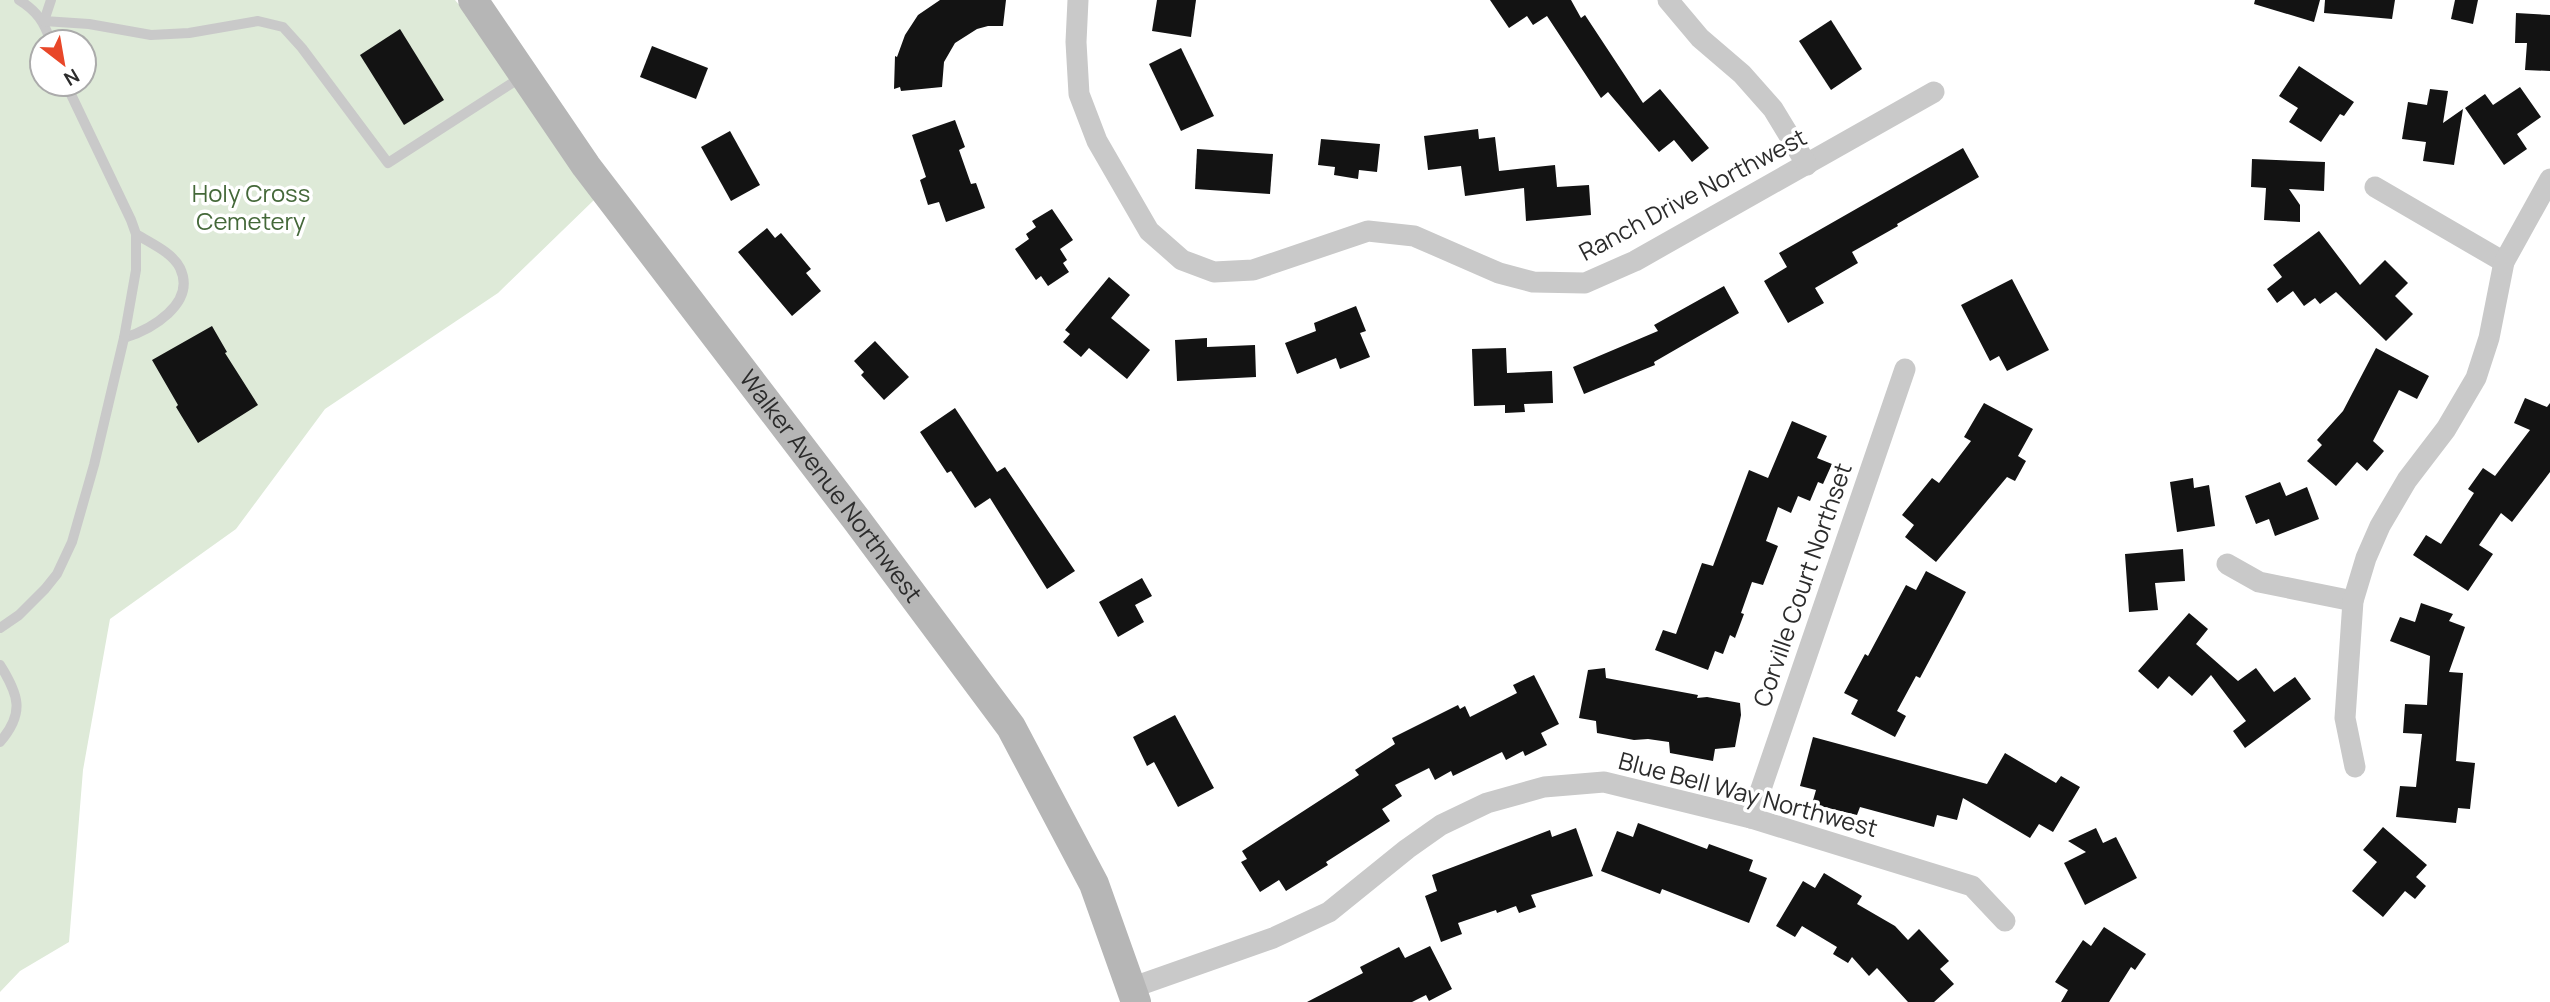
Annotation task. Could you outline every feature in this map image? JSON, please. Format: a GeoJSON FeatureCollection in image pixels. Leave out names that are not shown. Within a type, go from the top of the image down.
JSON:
{"type":"FeatureCollection","features":[{"type":"Feature","properties":{"kind":"main road","name":"Walker Avenue Northwest"},"geometry":{"type":"LineString","coordinates":[[473,0],[592,174],[1011,727],[1094,884],[1134,995]]}},
{"type":"Feature","properties":{"kind":"street","name":"Ranch Drive Northwest"},"geometry":{"type":"LineString","coordinates":[[1078,0],[1076,41],[1079,94],[1097,141],[1149,231],[1182,260],[1214,272],[1253,270],[1368,231],[1414,236],[1499,273],[1533,282],[1585,283],[1635,261],[1934,92]]}},
{"type":"Feature","properties":{"kind":"street"},"geometry":{"type":"LineString","coordinates":[[1668,0],[1700,38],[1742,74],[1773,109],[1807,165]]}},
{"type":"Feature","properties":{"kind":"street"},"geometry":{"type":"LineString","coordinates":[[2354,767],[2345,718],[2353,601],[2366,558],[2380,526],[2407,480],[2446,429],[2476,378],[2489,338],[2504,262],[2550,179]]}},
{"type":"Feature","properties":{"kind":"street"},"geometry":{"type":"LineString","coordinates":[[2375,187],[2504,262]]}},
{"type":"Feature","properties":{"kind":"street","name":"Corville Court Northset"},"geometry":{"type":"LineString","coordinates":[[1751,818],[1905,369]]}},
{"type":"Feature","properties":{"kind":"street"},"geometry":{"type":"LineString","coordinates":[[2227,564],[2259,582],[2353,601]]}},
{"type":"Feature","properties":{"kind":"street","name":"Blue Bell Way Northwest"},"geometry":{"type":"LineString","coordinates":[[1134,995],[1329,912],[1441,825],[1488,803],[1544,787],[1604,782],[1751,818],[1972,886],[2004,921]]}},
{"type":"Feature","properties":{"kind":"lane"},"geometry":{"type":"LineString","coordinates":[[19,0],[31,7],[44,21],[46,28]]}},
{"type":"Feature","properties":{"kind":"lane"},"geometry":{"type":"LineString","coordinates":[[44,21],[51,0]]}},
{"type":"Feature","properties":{"kind":"lane"},"geometry":{"type":"LineString","coordinates":[[44,21],[89,24],[151,35],[188,33],[258,21],[283,27],[302,48],[388,163],[524,75]]}},
{"type":"Feature","properties":{"kind":"lane"},"geometry":{"type":"LineString","coordinates":[[0,628],[31,604],[57,574],[72,542],[94,465],[124,338],[136,270],[136,234],[123,201],[73,98]]}},
{"type":"Feature","properties":{"kind":"lane"},"geometry":{"type":"LineString","coordinates":[[124,338],[143,332],[165,318],[175,306],[183,279],[174,260],[136,234]]}},
{"type":"Feature","properties":{"kind":"lane"},"geometry":{"type":"LineString","coordinates":[[0,665],[15,692],[17,704],[15,717],[0,743]]}},
{"type":"Feature","properties":{"kind":"green space","name":"Holy Cross Cemetery"},"geometry":{"type":"Polygon","coordinates":[[[0,0],[455,0],[473,21],[594,200],[498,293],[325,409],[236,529],[110,619],[83,770],[69,942],[20,971],[0,992],[0,0]]]}},
{"type":"Feature","properties":{"kind":"building"},"geometry":{"type":"Polygon","coordinates":[[[940,0],[1006,0],[1003,26],[977,29],[955,43],[944,62],[942,87],[901,91],[900,87],[894,89],[895,56],[897,57],[905,35],[918,15],[940,0]]]}},
{"type":"Feature","properties":{"kind":"building"},"geometry":{"type":"Polygon","coordinates":[[[1157,0],[1196,0],[1191,37],[1152,31],[1157,0]]]}},
{"type":"Feature","properties":{"kind":"building"},"geometry":{"type":"Polygon","coordinates":[[[1490,0],[1571,0],[1581,18],[1585,15],[1643,103],[1660,89],[1709,148],[1692,162],[1674,140],[1659,152],[1608,92],[1601,98],[1547,16],[1533,25],[1527,16],[1509,28],[1490,0]]]}},
{"type":"Feature","properties":{"kind":"building"},"geometry":{"type":"Polygon","coordinates":[[[2255,0],[2320,0],[2314,22],[2254,4],[2255,0]]]}},
{"type":"Feature","properties":{"kind":"building"},"geometry":{"type":"Polygon","coordinates":[[[2325,0],[2395,0],[2392,19],[2324,13],[2325,0]]]}},
{"type":"Feature","properties":{"kind":"building"},"geometry":{"type":"Polygon","coordinates":[[[2455,0],[2478,0],[2473,24],[2451,19],[2455,0]]]}},
{"type":"Feature","properties":{"kind":"building"},"geometry":{"type":"Polygon","coordinates":[[[2516,13],[2550,15],[2550,71],[2525,70],[2527,43],[2515,43],[2516,13]]]}},
{"type":"Feature","properties":{"kind":"building"},"geometry":{"type":"Polygon","coordinates":[[[1831,20],[1862,69],[1831,90],[1799,41],[1831,20]]]}},
{"type":"Feature","properties":{"kind":"building"},"geometry":{"type":"Polygon","coordinates":[[[400,29],[444,100],[404,125],[360,55],[400,29]]]}},
{"type":"Feature","properties":{"kind":"building"},"geometry":{"type":"Polygon","coordinates":[[[652,46],[708,68],[696,99],[640,77],[652,46]]]}},
{"type":"Feature","properties":{"kind":"building"},"geometry":{"type":"Polygon","coordinates":[[[1181,48],[1214,116],[1181,131],[1149,64],[1181,48]]]}},
{"type":"Feature","properties":{"kind":"building"},"geometry":{"type":"Polygon","coordinates":[[[2299,66],[2354,102],[2344,116],[2340,114],[2321,142],[2289,122],[2298,108],[2279,96],[2299,66]]]}},
{"type":"Feature","properties":{"kind":"building"},"geometry":{"type":"Polygon","coordinates":[[[2520,87],[2541,117],[2517,134],[2527,149],[2504,165],[2465,108],[2485,94],[2493,105],[2520,87]]]}},
{"type":"Feature","properties":{"kind":"building"},"geometry":{"type":"Polygon","coordinates":[[[2430,89],[2448,91],[2443,123],[2463,109],[2454,165],[2423,161],[2426,142],[2402,139],[2408,102],[2427,105],[2430,89]]]}},
{"type":"Feature","properties":{"kind":"building"},"geometry":{"type":"Polygon","coordinates":[[[955,120],[965,147],[959,150],[971,184],[976,183],[985,208],[946,222],[939,202],[928,205],[920,180],[926,177],[912,135],[955,120]]]}},
{"type":"Feature","properties":{"kind":"building"},"geometry":{"type":"Polygon","coordinates":[[[1478,129],[1479,139],[1495,137],[1499,171],[1555,165],[1557,187],[1589,185],[1591,215],[1526,221],[1524,188],[1465,196],[1461,166],[1428,170],[1424,136],[1478,129]]]}},
{"type":"Feature","properties":{"kind":"building"},"geometry":{"type":"Polygon","coordinates":[[[730,131],[760,185],[731,201],[701,147],[730,131]]]}},
{"type":"Feature","properties":{"kind":"building"},"geometry":{"type":"Polygon","coordinates":[[[1321,139],[1380,144],[1377,172],[1359,170],[1358,179],[1334,175],[1335,167],[1318,165],[1321,139]]]}},
{"type":"Feature","properties":{"kind":"building"},"geometry":{"type":"Polygon","coordinates":[[[1963,148],[1979,177],[1852,252],[1858,263],[1815,288],[1824,303],[1788,323],[1764,281],[1787,267],[1779,253],[1963,148]]]}},
{"type":"Feature","properties":{"kind":"building"},"geometry":{"type":"Polygon","coordinates":[[[1197,149],[1273,154],[1270,194],[1195,189],[1197,149]]]}},
{"type":"Feature","properties":{"kind":"building"},"geometry":{"type":"Polygon","coordinates":[[[2252,159],[2325,162],[2324,191],[2289,189],[2300,205],[2300,222],[2264,220],[2266,188],[2251,187],[2252,159]]]}},
{"type":"Feature","properties":{"kind":"building"},"geometry":{"type":"Polygon","coordinates":[[[1052,209],[1073,240],[1060,249],[1067,260],[1063,263],[1069,272],[1048,286],[1041,276],[1036,280],[1015,249],[1029,239],[1026,234],[1036,227],[1032,221],[1052,209]]]}},
{"type":"Feature","properties":{"kind":"building"},"geometry":{"type":"Polygon","coordinates":[[[767,228],[775,238],[781,233],[811,269],[806,273],[821,291],[792,316],[738,252],[767,228]]]}},
{"type":"Feature","properties":{"kind":"building"},"geometry":{"type":"Polygon","coordinates":[[[2319,231],[2360,285],[2385,260],[2408,283],[2395,296],[2413,314],[2386,341],[2336,292],[2320,304],[2315,298],[2304,306],[2293,291],[2277,303],[2267,289],[2282,277],[2273,265],[2319,231]]]}},
{"type":"Feature","properties":{"kind":"building"},"geometry":{"type":"Polygon","coordinates":[[[1109,277],[1130,295],[1111,318],[1150,350],[1127,379],[1089,348],[1081,357],[1063,342],[1070,334],[1065,330],[1109,277]]]}},
{"type":"Feature","properties":{"kind":"building"},"geometry":{"type":"Polygon","coordinates":[[[2012,279],[2049,350],[2007,371],[1999,356],[1990,361],[1961,305],[2012,279]]]}},
{"type":"Feature","properties":{"kind":"building"},"geometry":{"type":"Polygon","coordinates":[[[1724,286],[1739,313],[1654,362],[1655,365],[1584,394],[1573,367],[1658,331],[1654,325],[1724,286]]]}},
{"type":"Feature","properties":{"kind":"building"},"geometry":{"type":"Polygon","coordinates":[[[1356,306],[1366,331],[1360,333],[1370,357],[1340,369],[1336,358],[1297,374],[1285,343],[1316,331],[1314,323],[1356,306]]]}},
{"type":"Feature","properties":{"kind":"building"},"geometry":{"type":"Polygon","coordinates":[[[212,326],[227,352],[225,353],[258,405],[198,443],[152,360],[212,326]]]}},
{"type":"Feature","properties":{"kind":"building"},"geometry":{"type":"Polygon","coordinates":[[[1207,338],[1207,347],[1255,345],[1256,377],[1177,381],[1175,340],[1207,338]]]}},
{"type":"Feature","properties":{"kind":"building"},"geometry":{"type":"Polygon","coordinates":[[[875,341],[909,377],[884,400],[861,375],[864,372],[854,361],[875,341]]]}},
{"type":"Feature","properties":{"kind":"building"},"geometry":{"type":"Polygon","coordinates":[[[1506,348],[1507,373],[1552,371],[1553,403],[1524,404],[1525,412],[1505,413],[1505,405],[1474,406],[1472,349],[1506,348]]]}},
{"type":"Feature","properties":{"kind":"building"},"geometry":{"type":"Polygon","coordinates":[[[2376,348],[2429,376],[2417,399],[2399,390],[2373,441],[2384,451],[2367,471],[2357,462],[2336,486],[2307,461],[2322,445],[2317,440],[2343,411],[2376,348]]]}},
{"type":"Feature","properties":{"kind":"building"},"geometry":{"type":"Polygon","coordinates":[[[2525,398],[2547,407],[2550,403],[2550,472],[2512,522],[2501,513],[2479,545],[2493,554],[2468,591],[2413,555],[2426,535],[2441,544],[2474,493],[2468,489],[2483,468],[2495,476],[2530,430],[2514,423],[2525,398]]]}},
{"type":"Feature","properties":{"kind":"building"},"geometry":{"type":"Polygon","coordinates":[[[1984,403],[2033,429],[2018,456],[2026,461],[2015,481],[2007,477],[1936,562],[1905,537],[1914,525],[1902,515],[1932,478],[1939,483],[1971,441],[1964,437],[1984,403]]]}},
{"type":"Feature","properties":{"kind":"building"},"geometry":{"type":"Polygon","coordinates":[[[955,408],[997,472],[1005,467],[1075,571],[1047,589],[990,498],[975,508],[951,471],[947,473],[920,432],[955,408]]]}},
{"type":"Feature","properties":{"kind":"building"},"geometry":{"type":"Polygon","coordinates":[[[1792,421],[1827,436],[1817,458],[1832,464],[1823,484],[1818,482],[1810,501],[1798,496],[1791,513],[1778,507],[1766,541],[1778,546],[1763,585],[1752,582],[1735,638],[1730,635],[1723,654],[1715,651],[1708,670],[1655,650],[1663,630],[1676,634],[1702,563],[1713,566],[1749,470],[1768,478],[1792,421]]]}},
{"type":"Feature","properties":{"kind":"building"},"geometry":{"type":"Polygon","coordinates":[[[2193,478],[2194,488],[2209,485],[2215,526],[2177,532],[2170,482],[2193,478]]]}},
{"type":"Feature","properties":{"kind":"building"},"geometry":{"type":"Polygon","coordinates":[[[2280,482],[2286,496],[2307,487],[2319,519],[2275,536],[2269,519],[2256,524],[2245,496],[2280,482]]]}},
{"type":"Feature","properties":{"kind":"building"},"geometry":{"type":"Polygon","coordinates":[[[2183,549],[2185,581],[2155,583],[2158,610],[2129,612],[2125,554],[2183,549]]]}},
{"type":"Feature","properties":{"kind":"building"},"geometry":{"type":"Polygon","coordinates":[[[1926,571],[1966,592],[1920,678],[1916,676],[1897,711],[1906,716],[1895,737],[1851,714],[1858,700],[1844,693],[1865,654],[1868,656],[1906,585],[1916,590],[1926,571]]]}},
{"type":"Feature","properties":{"kind":"building"},"geometry":{"type":"Polygon","coordinates":[[[1142,578],[1152,596],[1135,605],[1144,622],[1118,637],[1099,602],[1142,578]]]}},
{"type":"Feature","properties":{"kind":"building"},"geometry":{"type":"Polygon","coordinates":[[[2421,603],[2453,614],[2449,621],[2465,627],[2449,672],[2463,673],[2456,761],[2475,763],[2470,809],[2458,808],[2456,823],[2396,817],[2400,786],[2416,787],[2422,734],[2403,733],[2405,704],[2427,705],[2430,656],[2390,641],[2400,617],[2415,622],[2421,603]]]}},
{"type":"Feature","properties":{"kind":"building"},"geometry":{"type":"Polygon","coordinates":[[[2189,613],[2208,629],[2196,644],[2238,681],[2256,668],[2274,692],[2295,677],[2311,699],[2245,748],[2233,731],[2246,721],[2211,675],[2192,696],[2169,676],[2158,689],[2138,671],[2189,613]]]}},
{"type":"Feature","properties":{"kind":"building"},"geometry":{"type":"Polygon","coordinates":[[[1605,668],[1606,678],[1698,695],[1697,698],[1707,697],[1740,703],[1741,715],[1735,747],[1715,749],[1713,761],[1670,753],[1669,742],[1634,740],[1597,733],[1596,721],[1579,718],[1588,670],[1605,668]]]}},
{"type":"Feature","properties":{"kind":"building"},"geometry":{"type":"Polygon","coordinates":[[[1534,675],[1559,724],[1541,733],[1547,745],[1525,756],[1523,751],[1506,760],[1502,752],[1453,776],[1451,771],[1435,780],[1429,768],[1395,785],[1402,796],[1382,809],[1390,821],[1286,891],[1279,880],[1260,892],[1241,862],[1247,859],[1242,851],[1359,775],[1355,770],[1395,744],[1392,738],[1458,705],[1460,709],[1465,706],[1470,717],[1517,693],[1513,685],[1534,675]]]}},
{"type":"Feature","properties":{"kind":"building"},"geometry":{"type":"Polygon","coordinates":[[[1175,715],[1214,788],[1178,807],[1154,762],[1147,766],[1133,737],[1175,715]]]}},
{"type":"Feature","properties":{"kind":"building"},"geometry":{"type":"Polygon","coordinates":[[[1813,737],[1987,784],[2005,753],[2056,783],[2061,776],[2080,787],[2053,832],[2039,824],[2030,838],[1963,798],[1957,820],[1937,815],[1934,827],[1860,807],[1857,815],[1812,804],[1816,790],[1800,786],[1813,737]]]}},
{"type":"Feature","properties":{"kind":"building"},"geometry":{"type":"Polygon","coordinates":[[[1638,823],[1707,849],[1709,844],[1753,860],[1749,871],[1767,878],[1749,923],[1662,889],[1660,894],[1601,871],[1617,831],[1633,837],[1638,823]]]}},
{"type":"Feature","properties":{"kind":"building"},"geometry":{"type":"Polygon","coordinates":[[[2383,827],[2427,865],[2416,877],[2426,886],[2415,899],[2405,891],[2383,917],[2352,891],[2377,862],[2363,850],[2383,827]]]}},
{"type":"Feature","properties":{"kind":"building"},"geometry":{"type":"Polygon","coordinates":[[[1576,828],[1593,876],[1531,895],[1536,907],[1519,913],[1516,906],[1458,923],[1462,934],[1441,942],[1425,896],[1437,891],[1432,875],[1550,830],[1552,837],[1576,828]]]}},
{"type":"Feature","properties":{"kind":"building"},"geometry":{"type":"Polygon","coordinates":[[[2096,828],[2103,843],[2116,837],[2137,878],[2085,905],[2064,863],[2086,852],[2068,841],[2096,828]]]}},
{"type":"Feature","properties":{"kind":"building"},"geometry":{"type":"Polygon","coordinates":[[[1824,873],[1862,896],[1857,904],[1895,926],[1908,940],[1919,929],[1949,961],[1940,969],[1954,984],[1934,1002],[1908,1002],[1877,968],[1869,976],[1852,957],[1848,963],[1833,954],[1837,947],[1802,926],[1795,937],[1776,926],[1803,881],[1815,888],[1824,873]]]}},
{"type":"Feature","properties":{"kind":"building"},"geometry":{"type":"Polygon","coordinates":[[[2104,927],[2146,954],[2135,970],[2131,967],[2109,1002],[2061,1002],[2068,990],[2055,982],[2083,940],[2091,946],[2104,927]]]}},
{"type":"Feature","properties":{"kind":"building"},"geometry":{"type":"Polygon","coordinates":[[[1430,946],[1452,989],[1429,1001],[1426,995],[1412,1002],[1307,1002],[1363,973],[1360,967],[1399,947],[1405,958],[1430,946]]]}}]}
